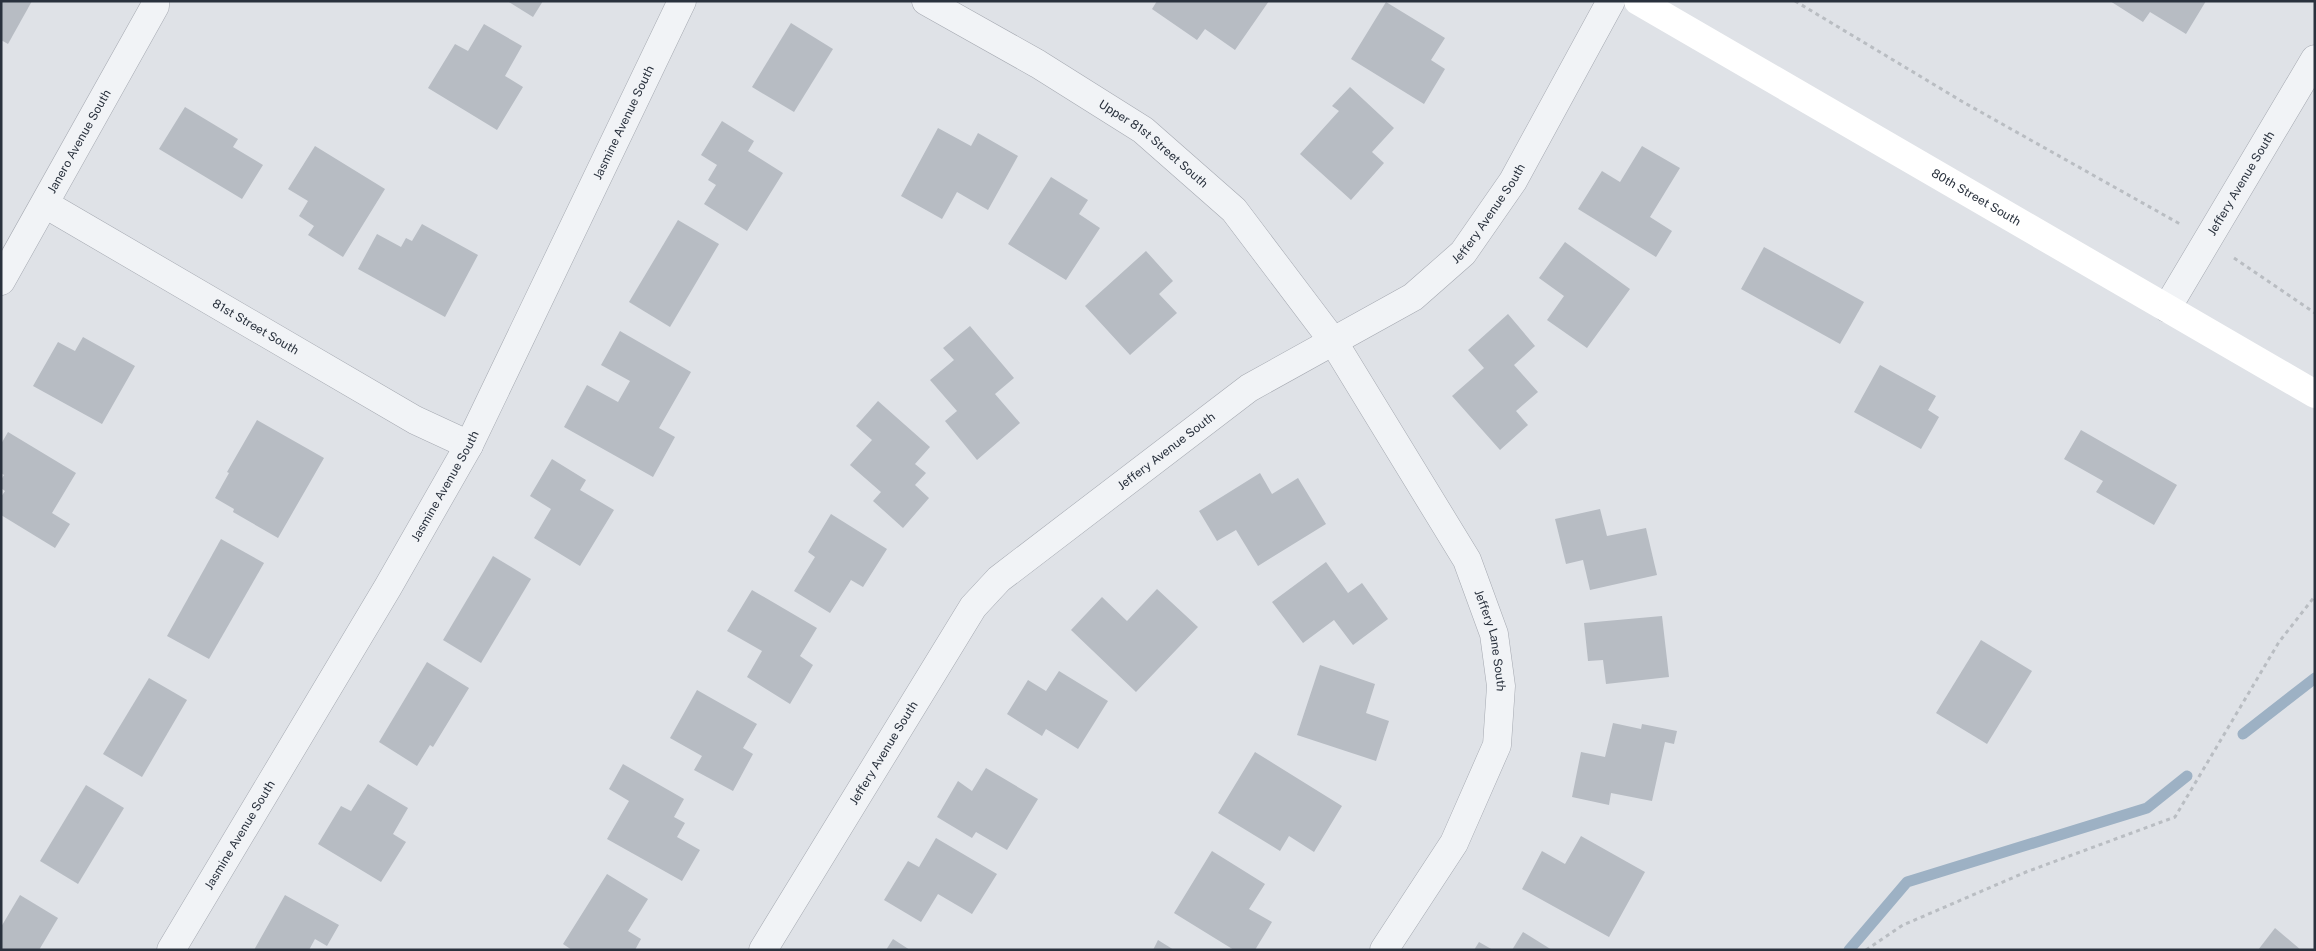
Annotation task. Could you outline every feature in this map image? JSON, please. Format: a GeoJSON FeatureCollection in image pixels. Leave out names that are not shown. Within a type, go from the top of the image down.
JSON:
{"type":"FeatureCollection","features":[{"type":"Feature","properties":{"kind":"main road","name":"80th Street South"},"geometry":{"type":"LineString","coordinates":[[1638,1],[2315,394]]}},
{"type":"Feature","properties":{"kind":"street","name":"Janero Avenue South"},"geometry":{"type":"LineString","coordinates":[[1,281],[155,6],[155,1]]}},
{"type":"Feature","properties":{"kind":"street","name":"Jasmine Avenue South"},"geometry":{"type":"LineString","coordinates":[[171,950],[388,587],[468,445],[682,1]]}},
{"type":"Feature","properties":{"kind":"street","name":"Upper 81st Street South"},"geometry":{"type":"LineString","coordinates":[[926,1],[1038,64],[1143,130],[1234,210],[1333,341]]}},
{"type":"Feature","properties":{"kind":"street","name":"Jeffery Avenue South"},"geometry":{"type":"LineString","coordinates":[[763,950],[973,607],[999,579],[1250,388],[1413,297],[1463,253],[1513,180],[1611,1]]}},
{"type":"Feature","properties":{"kind":"street","name":"Jeffery Avenue South"},"geometry":{"type":"LineString","coordinates":[[2166,308],[2315,59]]}},
{"type":"Feature","properties":{"kind":"street","name":"81st Street South"},"geometry":{"type":"LineString","coordinates":[[45,204],[415,420],[468,445]]}},
{"type":"Feature","properties":{"kind":"street","name":"Jeffery Lane South"},"geometry":{"type":"LineString","coordinates":[[1333,341],[1467,560],[1494,634],[1501,686],[1497,745],[1454,843],[1384,950]]}},
{"type":"Feature","properties":{"kind":"path"},"geometry":{"type":"LineString","coordinates":[[1796,1],[1963,102],[2208,239],[2315,313]]}},
{"type":"Feature","properties":{"kind":"path"},"geometry":{"type":"LineString","coordinates":[[1866,950],[1903,925],[2026,872],[2175,817],[2279,642],[2315,596]]}},
{"type":"Feature","properties":{"kind":"building"},"geometry":{"type":"Polygon","coordinates":[[[1,1],[32,1],[8,44],[1,40],[1,1]]]}},
{"type":"Feature","properties":{"kind":"building"},"geometry":{"type":"Polygon","coordinates":[[[507,1],[543,1],[533,17],[507,1]]]}},
{"type":"Feature","properties":{"kind":"building"},"geometry":{"type":"Polygon","coordinates":[[[1157,1],[1269,1],[1235,50],[1205,29],[1197,40],[1152,9],[1157,1]]]}},
{"type":"Feature","properties":{"kind":"building"},"geometry":{"type":"Polygon","coordinates":[[[2110,1],[2206,1],[2186,34],[2150,12],[2143,22],[2110,1]]]}},
{"type":"Feature","properties":{"kind":"building"},"geometry":{"type":"Polygon","coordinates":[[[1386,2],[1445,38],[1431,60],[1445,69],[1424,104],[1351,59],[1386,2]]]}},
{"type":"Feature","properties":{"kind":"building"},"geometry":{"type":"Polygon","coordinates":[[[791,23],[833,49],[794,112],[752,87],[791,23]]]}},
{"type":"Feature","properties":{"kind":"building"},"geometry":{"type":"Polygon","coordinates":[[[484,24],[522,46],[505,76],[523,87],[497,130],[428,88],[455,44],[468,51],[484,24]]]}},
{"type":"Feature","properties":{"kind":"building"},"geometry":{"type":"Polygon","coordinates":[[[1350,87],[1394,128],[1372,152],[1384,163],[1351,200],[1300,154],[1339,111],[1332,106],[1350,87]]]}},
{"type":"Feature","properties":{"kind":"building"},"geometry":{"type":"Polygon","coordinates":[[[185,107],[238,139],[233,147],[263,165],[242,199],[159,149],[185,107]]]}},
{"type":"Feature","properties":{"kind":"building"},"geometry":{"type":"Polygon","coordinates":[[[722,121],[754,141],[748,151],[783,173],[747,231],[704,204],[716,185],[708,180],[717,165],[701,155],[722,121]]]}},
{"type":"Feature","properties":{"kind":"building"},"geometry":{"type":"Polygon","coordinates":[[[938,128],[971,146],[978,133],[1018,156],[988,210],[957,192],[942,219],[901,196],[938,128]]]}},
{"type":"Feature","properties":{"kind":"building"},"geometry":{"type":"Polygon","coordinates":[[[315,146],[385,189],[343,257],[308,235],[314,226],[299,216],[308,201],[288,189],[315,146]]]}},
{"type":"Feature","properties":{"kind":"building"},"geometry":{"type":"Polygon","coordinates":[[[1642,146],[1680,168],[1650,217],[1672,231],[1656,257],[1578,209],[1602,171],[1620,182],[1642,146]]]}},
{"type":"Feature","properties":{"kind":"building"},"geometry":{"type":"Polygon","coordinates":[[[1051,177],[1088,200],[1079,214],[1100,228],[1066,280],[1008,244],[1051,177]]]}},
{"type":"Feature","properties":{"kind":"building"},"geometry":{"type":"Polygon","coordinates":[[[678,220],[719,244],[670,327],[629,302],[678,220]]]}},
{"type":"Feature","properties":{"kind":"building"},"geometry":{"type":"Polygon","coordinates":[[[422,224],[478,255],[445,317],[358,269],[377,234],[401,247],[406,238],[412,241],[422,224]]]}},
{"type":"Feature","properties":{"kind":"building"},"geometry":{"type":"Polygon","coordinates":[[[1565,242],[1630,289],[1587,348],[1547,320],[1564,296],[1539,278],[1565,242]]]}},
{"type":"Feature","properties":{"kind":"building"},"geometry":{"type":"Polygon","coordinates":[[[1764,247],[1864,302],[1840,344],[1741,289],[1764,247]]]}},
{"type":"Feature","properties":{"kind":"building"},"geometry":{"type":"Polygon","coordinates":[[[1146,251],[1173,281],[1159,294],[1177,313],[1130,355],[1085,306],[1146,251]]]}},
{"type":"Feature","properties":{"kind":"building"},"geometry":{"type":"Polygon","coordinates":[[[1508,314],[1535,346],[1514,365],[1538,392],[1516,411],[1528,425],[1500,450],[1452,396],[1484,368],[1468,350],[1508,314]]]}},
{"type":"Feature","properties":{"kind":"building"},"geometry":{"type":"Polygon","coordinates":[[[970,326],[1014,378],[995,394],[1020,423],[977,460],[945,421],[957,411],[930,380],[954,360],[943,348],[970,326]]]}},
{"type":"Feature","properties":{"kind":"building"},"geometry":{"type":"Polygon","coordinates":[[[620,331],[691,372],[659,428],[675,437],[653,477],[564,427],[587,385],[618,402],[630,381],[601,365],[620,331]]]}},
{"type":"Feature","properties":{"kind":"building"},"geometry":{"type":"Polygon","coordinates":[[[83,337],[135,366],[102,424],[33,386],[58,342],[75,351],[83,337]]]}},
{"type":"Feature","properties":{"kind":"building"},"geometry":{"type":"Polygon","coordinates":[[[1880,365],[1936,396],[1928,410],[1939,417],[1921,449],[1854,412],[1880,365]]]}},
{"type":"Feature","properties":{"kind":"building"},"geometry":{"type":"Polygon","coordinates":[[[878,401],[930,447],[915,464],[926,473],[915,485],[929,498],[903,528],[873,501],[881,492],[850,465],[872,440],[856,426],[878,401]]]}},
{"type":"Feature","properties":{"kind":"building"},"geometry":{"type":"Polygon","coordinates":[[[257,420],[324,458],[278,538],[233,512],[234,509],[215,498],[229,473],[227,472],[257,420]]]}},
{"type":"Feature","properties":{"kind":"building"},"geometry":{"type":"Polygon","coordinates":[[[2081,430],[2177,485],[2154,525],[2096,492],[2103,481],[2064,459],[2081,430]]]}},
{"type":"Feature","properties":{"kind":"building"},"geometry":{"type":"Polygon","coordinates":[[[8,432],[76,473],[52,513],[70,524],[55,548],[1,515],[1,497],[5,491],[1,488],[1,480],[4,475],[1,473],[1,444],[8,432]]]}},
{"type":"Feature","properties":{"kind":"building"},"geometry":{"type":"Polygon","coordinates":[[[552,459],[586,480],[580,490],[614,510],[580,566],[534,538],[551,509],[530,496],[552,459]]]}},
{"type":"Feature","properties":{"kind":"building"},"geometry":{"type":"Polygon","coordinates":[[[1260,473],[1272,494],[1298,478],[1326,524],[1258,566],[1236,530],[1217,541],[1199,511],[1260,473]]]}},
{"type":"Feature","properties":{"kind":"building"},"geometry":{"type":"Polygon","coordinates":[[[1600,509],[1607,536],[1646,528],[1657,575],[1590,590],[1583,560],[1566,564],[1555,519],[1600,509]]]}},
{"type":"Feature","properties":{"kind":"building"},"geometry":{"type":"Polygon","coordinates":[[[831,514],[887,549],[863,587],[851,580],[830,613],[794,591],[815,557],[808,552],[831,514]]]}},
{"type":"Feature","properties":{"kind":"building"},"geometry":{"type":"Polygon","coordinates":[[[221,539],[264,563],[209,659],[167,636],[221,539]]]}},
{"type":"Feature","properties":{"kind":"building"},"geometry":{"type":"Polygon","coordinates":[[[493,556],[531,579],[481,663],[443,640],[493,556]]]}},
{"type":"Feature","properties":{"kind":"building"},"geometry":{"type":"Polygon","coordinates":[[[1326,562],[1348,593],[1362,583],[1388,619],[1353,645],[1334,620],[1303,643],[1272,602],[1326,562]]]}},
{"type":"Feature","properties":{"kind":"building"},"geometry":{"type":"Polygon","coordinates":[[[1157,589],[1198,627],[1136,692],[1071,630],[1102,597],[1127,621],[1157,589]]]}},
{"type":"Feature","properties":{"kind":"building"},"geometry":{"type":"Polygon","coordinates":[[[752,590],[817,628],[800,656],[813,665],[790,704],[747,677],[762,651],[727,631],[752,590]]]}},
{"type":"Feature","properties":{"kind":"building"},"geometry":{"type":"Polygon","coordinates":[[[1662,616],[1669,677],[1606,684],[1603,660],[1588,661],[1584,623],[1662,616]]]}},
{"type":"Feature","properties":{"kind":"building"},"geometry":{"type":"Polygon","coordinates":[[[1981,640],[2032,671],[1987,744],[1936,713],[1981,640]]]}},
{"type":"Feature","properties":{"kind":"building"},"geometry":{"type":"Polygon","coordinates":[[[427,662],[469,688],[433,747],[430,745],[417,766],[379,742],[427,662]]]}},
{"type":"Feature","properties":{"kind":"building"},"geometry":{"type":"Polygon","coordinates":[[[1320,665],[1375,684],[1366,713],[1389,721],[1376,761],[1297,735],[1320,665]]]}},
{"type":"Feature","properties":{"kind":"building"},"geometry":{"type":"Polygon","coordinates":[[[1059,671],[1108,701],[1078,749],[1046,729],[1042,736],[1007,714],[1028,680],[1046,691],[1059,671]]]}},
{"type":"Feature","properties":{"kind":"building"},"geometry":{"type":"Polygon","coordinates":[[[149,678],[187,700],[142,777],[103,754],[149,678]]]}},
{"type":"Feature","properties":{"kind":"building"},"geometry":{"type":"Polygon","coordinates":[[[697,690],[757,724],[743,748],[753,754],[733,791],[694,770],[702,756],[670,738],[697,690]]]}},
{"type":"Feature","properties":{"kind":"building"},"geometry":{"type":"Polygon","coordinates":[[[1613,723],[1641,729],[1642,724],[1677,731],[1674,744],[1665,742],[1652,801],[1611,793],[1609,805],[1572,797],[1581,752],[1605,757],[1613,723]]]}},
{"type":"Feature","properties":{"kind":"building"},"geometry":{"type":"Polygon","coordinates":[[[1255,752],[1342,806],[1314,852],[1289,836],[1280,851],[1218,813],[1255,752]]]}},
{"type":"Feature","properties":{"kind":"building"},"geometry":{"type":"Polygon","coordinates":[[[623,764],[684,799],[674,817],[685,823],[677,837],[700,850],[682,881],[607,839],[629,801],[609,789],[623,764]]]}},
{"type":"Feature","properties":{"kind":"building"},"geometry":{"type":"Polygon","coordinates":[[[986,768],[1038,799],[1007,850],[976,832],[972,838],[937,817],[958,781],[972,791],[986,768]]]}},
{"type":"Feature","properties":{"kind":"building"},"geometry":{"type":"Polygon","coordinates":[[[368,784],[408,808],[393,834],[406,842],[381,882],[318,844],[341,806],[351,811],[368,784]]]}},
{"type":"Feature","properties":{"kind":"building"},"geometry":{"type":"Polygon","coordinates":[[[86,785],[124,808],[78,884],[40,861],[86,785]]]}},
{"type":"Feature","properties":{"kind":"building"},"geometry":{"type":"Polygon","coordinates":[[[1581,836],[1645,872],[1609,937],[1522,889],[1542,851],[1565,864],[1581,836]]]}},
{"type":"Feature","properties":{"kind":"building"},"geometry":{"type":"Polygon","coordinates":[[[936,838],[997,874],[972,914],[938,894],[921,922],[884,900],[908,861],[919,867],[936,838]]]}},
{"type":"Feature","properties":{"kind":"building"},"geometry":{"type":"Polygon","coordinates":[[[1212,851],[1265,884],[1249,909],[1272,922],[1255,950],[1234,950],[1174,913],[1212,851]]]}},
{"type":"Feature","properties":{"kind":"building"},"geometry":{"type":"Polygon","coordinates":[[[607,874],[648,899],[628,931],[641,939],[635,950],[572,950],[563,944],[607,874]]]}},
{"type":"Feature","properties":{"kind":"building"},"geometry":{"type":"Polygon","coordinates":[[[20,895],[58,918],[39,950],[1,950],[1,927],[20,895]]]}},
{"type":"Feature","properties":{"kind":"building"},"geometry":{"type":"Polygon","coordinates":[[[285,895],[339,925],[327,946],[315,939],[309,950],[254,950],[285,895]]]}},
{"type":"Feature","properties":{"kind":"building"},"geometry":{"type":"Polygon","coordinates":[[[2275,928],[2301,950],[2258,950],[2275,928]]]}},
{"type":"Feature","properties":{"kind":"building"},"geometry":{"type":"Polygon","coordinates":[[[1523,932],[1552,950],[1512,950],[1523,932]]]}},
{"type":"Feature","properties":{"kind":"building"},"geometry":{"type":"Polygon","coordinates":[[[893,939],[910,950],[886,950],[893,939]]]}},
{"type":"Feature","properties":{"kind":"building"},"geometry":{"type":"Polygon","coordinates":[[[1158,940],[1174,950],[1153,950],[1158,940]]]}},
{"type":"Feature","properties":{"kind":"building"},"geometry":{"type":"Polygon","coordinates":[[[1479,942],[1493,950],[1474,950],[1479,942]]]}},
{"type":"Feature","properties":{"kind":"waterway"},"geometry":{"type":"LineString","coordinates":[[2243,734],[2315,678]]}},
{"type":"Feature","properties":{"kind":"waterway"},"geometry":{"type":"LineString","coordinates":[[1849,950],[1907,882],[2147,808],[2187,776]]}}]}
